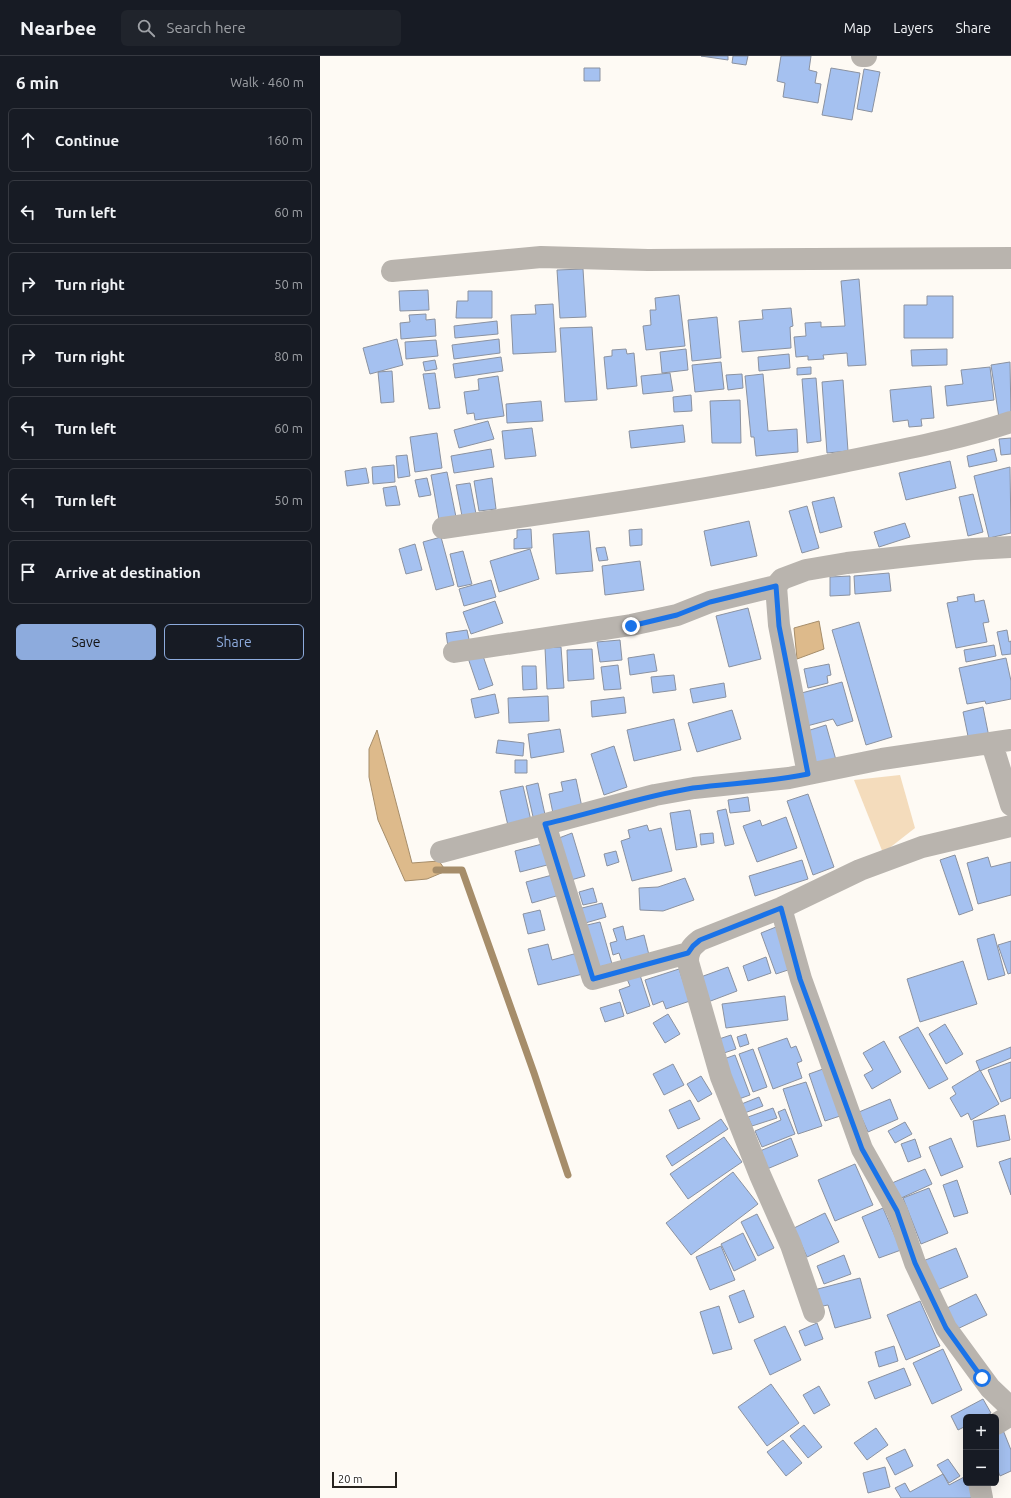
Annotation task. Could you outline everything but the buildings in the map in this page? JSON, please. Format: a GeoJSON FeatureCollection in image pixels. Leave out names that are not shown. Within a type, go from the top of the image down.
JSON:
{"type":"FeatureCollection","features":[{"type":"Feature","properties":{"kind":"street"},"geometry":{"type":"LineString","coordinates":[[392,271],[541,257],[648,260],[1011,258]]}},
{"type":"Feature","properties":{"kind":"street"},"geometry":{"type":"LineString","coordinates":[[443,528],[632,501],[729,485],[904,449],[1011,422]]}},
{"type":"Feature","properties":{"kind":"street"},"geometry":{"type":"LineString","coordinates":[[454,652],[631,626],[677,615],[710,602],[776,586],[782,579],[806,570],[847,563],[973,549],[1011,547]]}},
{"type":"Feature","properties":{"kind":"street"},"geometry":{"type":"LineString","coordinates":[[776,586],[779,626],[808,774]]}},
{"type":"Feature","properties":{"kind":"street"},"geometry":{"type":"LineString","coordinates":[[441,852],[655,795],[694,788],[763,782],[882,759],[1002,742],[1011,805]]}},
{"type":"Feature","properties":{"kind":"street"},"geometry":{"type":"LineString","coordinates":[[545,824],[593,979],[688,953]]}},
{"type":"Feature","properties":{"kind":"street"},"geometry":{"type":"LineString","coordinates":[[814,1312],[791,1245],[760,1175],[721,1077],[688,962],[688,953],[700,940],[781,908],[860,870],[922,847],[1011,826]]}},
{"type":"Feature","properties":{"kind":"street"},"geometry":{"type":"LineString","coordinates":[[781,908],[800,979],[862,1149],[897,1211],[915,1263],[946,1328],[990,1388],[1011,1408]]}},
{"type":"Feature","properties":{"kind":"street"},"geometry":{"type":"LineString","coordinates":[[999,1422],[1011,1415]]}},
{"type":"Feature","properties":{"kind":"street"},"geometry":{"type":"LineString","coordinates":[[980,1486],[982,1498]]}},
{"type":"Feature","properties":{"kind":"shaded area"},"geometry":{"type":"Polygon","coordinates":[[[819,621],[824,649],[797,659],[794,628],[819,621]]]}},
{"type":"Feature","properties":{"kind":"shaded area"},"geometry":{"type":"Polygon","coordinates":[[[377,730],[412,863],[439,861],[446,871],[427,879],[405,881],[378,820],[369,777],[369,749],[377,730]]]}},
{"type":"Feature","properties":{"kind":"shaded area"},"geometry":{"type":"Polygon","coordinates":[[[900,775],[915,828],[883,853],[854,780],[900,775]]]}},
{"type":"Feature","properties":{"kind":"waterway"},"geometry":{"type":"LineString","coordinates":[[436,870],[462,870],[534,1073],[568,1175]]}},
{"type":"Feature","properties":{"kind":"route"},"geometry":{"type":"LineString","coordinates":[[631,626],[677,615],[710,602],[776,586],[775,589],[779,626],[808,774],[763,782],[694,788],[655,795],[545,824],[593,979],[688,953],[700,940],[753,917],[781,908],[800,979],[862,1149],[897,1211],[915,1263],[946,1328],[982,1378]]}}]}
